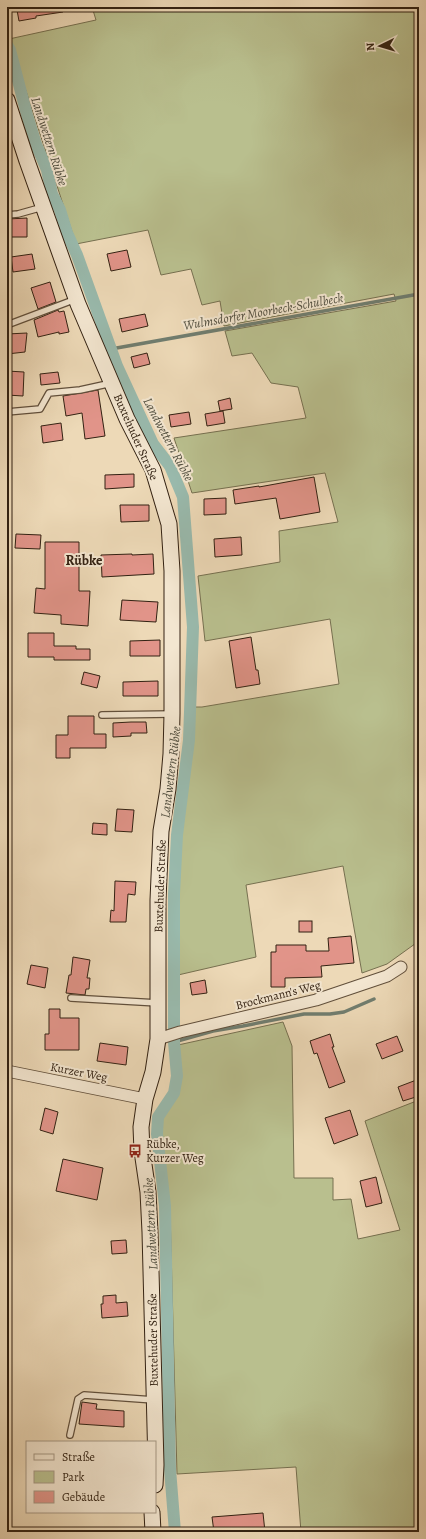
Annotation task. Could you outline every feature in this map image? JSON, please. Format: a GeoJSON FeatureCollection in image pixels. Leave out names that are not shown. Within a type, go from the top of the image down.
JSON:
{"type":"FeatureCollection","features":[{"type":"Feature","properties":{"kind":"street","name":"Buxtehuder Straße"},"geometry":{"type":"LineString","coordinates":[[7,100],[76,299],[127,419],[153,470],[169,524],[172,571],[172,714],[170,768],[161,831],[158,900],[158,1003],[163,1037],[145,1099],[141,1135],[148,1192],[150,1224],[155,1441]]}},
{"type":"Feature","properties":{"kind":"street","name":"Brockmann's Weg"},"geometry":{"type":"LineString","coordinates":[[163,1037],[323,998],[387,976],[401,966]]}},
{"type":"Feature","properties":{"kind":"street","name":"Kurzer Weg"},"geometry":{"type":"LineString","coordinates":[[7,1071],[145,1099]]}},
{"type":"Feature","properties":{"kind":"street"},"geometry":{"type":"LineString","coordinates":[[152,1513],[154,1532]]}},
{"type":"Feature","properties":{"kind":"lane"},"geometry":{"type":"LineString","coordinates":[[7,215],[18,214],[44,207]]}},
{"type":"Feature","properties":{"kind":"lane"},"geometry":{"type":"LineString","coordinates":[[7,325],[76,299]]}},
{"type":"Feature","properties":{"kind":"lane"},"geometry":{"type":"LineString","coordinates":[[7,412],[40,409],[50,393],[80,390],[112,383]]}},
{"type":"Feature","properties":{"kind":"lane"},"geometry":{"type":"LineString","coordinates":[[102,715],[172,714]]}},
{"type":"Feature","properties":{"kind":"lane"},"geometry":{"type":"LineString","coordinates":[[71,998],[158,1003]]}},
{"type":"Feature","properties":{"kind":"lane"},"geometry":{"type":"LineString","coordinates":[[70,1435],[78,1399],[84,1395],[154,1400]]}},
{"type":"Feature","properties":{"kind":"green space"},"geometry":{"type":"Polygon","coordinates":[[[92,7],[419,7],[419,941],[387,964],[362,973],[343,866],[246,885],[256,957],[178,975],[178,894],[182,819],[195,707],[339,684],[330,619],[205,641],[198,576],[280,562],[279,531],[338,522],[325,473],[192,493],[174,438],[306,418],[298,387],[271,383],[252,353],[232,356],[225,331],[396,301],[394,294],[224,326],[220,301],[202,305],[191,269],[161,275],[148,230],[76,244],[9,39],[96,20],[92,7]]]}},
{"type":"Feature","properties":{"kind":"green space"},"geometry":{"type":"Polygon","coordinates":[[[283,1022],[292,1046],[294,1178],[333,1178],[333,1200],[351,1199],[358,1239],[400,1230],[365,1121],[419,1100],[419,1532],[301,1532],[296,1467],[177,1474],[170,1211],[160,1134],[161,1119],[176,1096],[181,1079],[178,1045],[283,1022]]]}},
{"type":"Feature","properties":{"kind":"building"},"geometry":{"type":"Polygon","coordinates":[[[27,7],[62,7],[63,12],[36,16],[36,18],[19,21],[17,10],[27,7]]]}},
{"type":"Feature","properties":{"kind":"building"},"geometry":{"type":"Polygon","coordinates":[[[27,218],[27,237],[7,237],[7,219],[27,218]]]}},
{"type":"Feature","properties":{"kind":"building"},"geometry":{"type":"Polygon","coordinates":[[[127,250],[131,267],[111,271],[107,254],[127,250]]]}},
{"type":"Feature","properties":{"kind":"building"},"geometry":{"type":"Polygon","coordinates":[[[32,254],[35,269],[13,272],[11,257],[32,254]]]}},
{"type":"Feature","properties":{"kind":"building"},"geometry":{"type":"Polygon","coordinates":[[[50,282],[56,302],[38,309],[31,288],[50,282]]]}},
{"type":"Feature","properties":{"kind":"building"},"geometry":{"type":"Polygon","coordinates":[[[58,310],[59,312],[64,311],[69,332],[59,334],[59,332],[38,337],[34,320],[58,310]]]}},
{"type":"Feature","properties":{"kind":"building"},"geometry":{"type":"Polygon","coordinates":[[[145,314],[148,326],[122,332],[119,319],[145,314]]]}},
{"type":"Feature","properties":{"kind":"building"},"geometry":{"type":"Polygon","coordinates":[[[27,333],[25,352],[7,354],[7,334],[27,333]]]}},
{"type":"Feature","properties":{"kind":"building"},"geometry":{"type":"Polygon","coordinates":[[[147,353],[150,364],[134,368],[131,357],[147,353]]]}},
{"type":"Feature","properties":{"kind":"building"},"geometry":{"type":"Polygon","coordinates":[[[7,371],[24,372],[23,396],[7,395],[7,371]]]}},
{"type":"Feature","properties":{"kind":"building"},"geometry":{"type":"Polygon","coordinates":[[[58,372],[60,383],[41,385],[40,374],[58,372]]]}},
{"type":"Feature","properties":{"kind":"building"},"geometry":{"type":"Polygon","coordinates":[[[98,390],[105,436],[85,439],[82,413],[66,416],[63,396],[98,390]]]}},
{"type":"Feature","properties":{"kind":"building"},"geometry":{"type":"Polygon","coordinates":[[[230,398],[232,409],[220,411],[218,401],[230,398]]]}},
{"type":"Feature","properties":{"kind":"building"},"geometry":{"type":"Polygon","coordinates":[[[223,411],[225,423],[207,426],[205,414],[223,411]]]}},
{"type":"Feature","properties":{"kind":"building"},"geometry":{"type":"Polygon","coordinates":[[[189,412],[191,424],[171,427],[169,415],[189,412]]]}},
{"type":"Feature","properties":{"kind":"building"},"geometry":{"type":"Polygon","coordinates":[[[61,423],[63,440],[43,443],[41,426],[61,423]]]}},
{"type":"Feature","properties":{"kind":"building"},"geometry":{"type":"Polygon","coordinates":[[[134,474],[134,487],[105,489],[105,475],[134,474]]]}},
{"type":"Feature","properties":{"kind":"building"},"geometry":{"type":"Polygon","coordinates":[[[314,477],[320,512],[280,519],[276,498],[235,504],[233,490],[314,477]]]}},
{"type":"Feature","properties":{"kind":"building"},"geometry":{"type":"Polygon","coordinates":[[[226,498],[226,514],[204,515],[204,499],[226,498]]]}},
{"type":"Feature","properties":{"kind":"building"},"geometry":{"type":"Polygon","coordinates":[[[120,505],[149,505],[149,521],[121,522],[120,505]]]}},
{"type":"Feature","properties":{"kind":"building"},"geometry":{"type":"Polygon","coordinates":[[[16,534],[41,535],[40,549],[15,548],[16,534]]]}},
{"type":"Feature","properties":{"kind":"building"},"geometry":{"type":"Polygon","coordinates":[[[241,537],[242,555],[215,557],[214,539],[241,537]]]}},
{"type":"Feature","properties":{"kind":"building"},"geometry":{"type":"Polygon","coordinates":[[[45,542],[79,542],[79,591],[90,591],[88,626],[61,624],[61,615],[34,613],[36,588],[45,589],[45,542]]]}},
{"type":"Feature","properties":{"kind":"building"},"geometry":{"type":"Polygon","coordinates":[[[153,554],[154,574],[102,577],[101,555],[153,554]]]}},
{"type":"Feature","properties":{"kind":"building"},"geometry":{"type":"Polygon","coordinates":[[[122,600],[158,602],[156,622],[120,620],[122,600]]]}},
{"type":"Feature","properties":{"kind":"building"},"geometry":{"type":"Polygon","coordinates":[[[28,633],[54,633],[54,646],[76,646],[76,649],[90,649],[90,660],[54,660],[54,657],[28,657],[28,633]]]}},
{"type":"Feature","properties":{"kind":"building"},"geometry":{"type":"Polygon","coordinates":[[[251,637],[256,670],[258,670],[260,684],[236,688],[229,641],[251,637]]]}},
{"type":"Feature","properties":{"kind":"building"},"geometry":{"type":"Polygon","coordinates":[[[160,640],[160,656],[130,656],[130,641],[160,640]]]}},
{"type":"Feature","properties":{"kind":"building"},"geometry":{"type":"Polygon","coordinates":[[[84,672],[100,676],[97,688],[81,684],[84,672]]]}},
{"type":"Feature","properties":{"kind":"building"},"geometry":{"type":"Polygon","coordinates":[[[158,681],[158,696],[123,696],[123,682],[158,681]]]}},
{"type":"Feature","properties":{"kind":"building"},"geometry":{"type":"Polygon","coordinates":[[[68,716],[94,716],[94,734],[106,734],[106,748],[70,748],[70,758],[56,758],[56,735],[68,735],[68,716]]]}},
{"type":"Feature","properties":{"kind":"building"},"geometry":{"type":"Polygon","coordinates":[[[146,722],[147,733],[131,733],[131,736],[113,737],[113,723],[146,722]]]}},
{"type":"Feature","properties":{"kind":"building"},"geometry":{"type":"Polygon","coordinates":[[[117,809],[134,810],[132,832],[115,831],[117,809]]]}},
{"type":"Feature","properties":{"kind":"building"},"geometry":{"type":"Polygon","coordinates":[[[93,823],[107,824],[107,835],[92,834],[93,823]]]}},
{"type":"Feature","properties":{"kind":"building"},"geometry":{"type":"Polygon","coordinates":[[[115,881],[136,882],[135,895],[128,894],[126,922],[110,922],[111,910],[114,911],[115,881]]]}},
{"type":"Feature","properties":{"kind":"building"},"geometry":{"type":"Polygon","coordinates":[[[299,921],[312,921],[312,932],[299,932],[299,921]]]}},
{"type":"Feature","properties":{"kind":"building"},"geometry":{"type":"Polygon","coordinates":[[[351,936],[354,963],[321,966],[322,977],[285,978],[285,987],[271,987],[271,952],[276,952],[276,945],[306,945],[306,951],[329,951],[328,938],[351,936]]]}},
{"type":"Feature","properties":{"kind":"building"},"geometry":{"type":"Polygon","coordinates":[[[73,957],[90,960],[87,978],[90,978],[89,989],[86,989],[85,995],[66,993],[69,975],[71,975],[73,957]]]}},
{"type":"Feature","properties":{"kind":"building"},"geometry":{"type":"Polygon","coordinates":[[[31,965],[48,968],[45,988],[27,984],[31,965]]]}},
{"type":"Feature","properties":{"kind":"building"},"geometry":{"type":"Polygon","coordinates":[[[205,980],[207,993],[192,995],[190,983],[205,980]]]}},
{"type":"Feature","properties":{"kind":"building"},"geometry":{"type":"Polygon","coordinates":[[[49,1009],[60,1009],[60,1018],[79,1018],[79,1050],[45,1050],[45,1034],[49,1034],[49,1009]]]}},
{"type":"Feature","properties":{"kind":"building"},"geometry":{"type":"Polygon","coordinates":[[[330,1034],[334,1047],[332,1047],[345,1082],[329,1088],[317,1053],[314,1054],[310,1041],[330,1034]]]}},
{"type":"Feature","properties":{"kind":"building"},"geometry":{"type":"Polygon","coordinates":[[[397,1036],[403,1051],[382,1059],[376,1044],[397,1036]]]}},
{"type":"Feature","properties":{"kind":"building"},"geometry":{"type":"Polygon","coordinates":[[[100,1043],[128,1047],[126,1065],[97,1061],[100,1043]]]}},
{"type":"Feature","properties":{"kind":"building"},"geometry":{"type":"Polygon","coordinates":[[[419,1079],[419,1096],[403,1101],[398,1087],[419,1079]]]}},
{"type":"Feature","properties":{"kind":"building"},"geometry":{"type":"Polygon","coordinates":[[[45,1108],[58,1112],[53,1134],[40,1130],[45,1108]]]}},
{"type":"Feature","properties":{"kind":"building"},"geometry":{"type":"Polygon","coordinates":[[[350,1110],[358,1135],[334,1144],[325,1118],[350,1110]]]}},
{"type":"Feature","properties":{"kind":"building"},"geometry":{"type":"Polygon","coordinates":[[[63,1159],[103,1168],[97,1200],[56,1191],[63,1159]]]}},
{"type":"Feature","properties":{"kind":"building"},"geometry":{"type":"Polygon","coordinates":[[[376,1177],[382,1203],[366,1207],[360,1181],[376,1177]]]}},
{"type":"Feature","properties":{"kind":"building"},"geometry":{"type":"Polygon","coordinates":[[[126,1240],[127,1253],[112,1254],[111,1241],[126,1240]]]}},
{"type":"Feature","properties":{"kind":"building"},"geometry":{"type":"Polygon","coordinates":[[[116,1295],[116,1303],[127,1302],[128,1316],[102,1318],[101,1304],[103,1304],[103,1296],[116,1295]]]}},
{"type":"Feature","properties":{"kind":"building"},"geometry":{"type":"Polygon","coordinates":[[[82,1402],[97,1404],[96,1409],[124,1411],[124,1427],[79,1424],[82,1402]]]}},
{"type":"Feature","properties":{"kind":"building"},"geometry":{"type":"Polygon","coordinates":[[[263,1513],[265,1532],[214,1532],[212,1517],[263,1513]]]}},
{"type":"Feature","properties":{"kind":"waterway","name":"Landwettern Rübke"},"geometry":{"type":"LineString","coordinates":[[7,45],[10,50],[36,144],[47,170],[52,194],[60,210],[67,233],[77,255],[117,366],[153,444],[170,466],[183,497],[193,627],[189,740],[177,835],[174,894],[174,1042],[177,1076],[174,1093],[158,1117],[157,1134],[165,1206],[170,1469],[175,1532]]}},
{"type":"Feature","properties":{"kind":"waterway","name":"Wulmsdorfer Moorbeck-Schulbeck"},"geometry":{"type":"LineString","coordinates":[[111,349],[419,294]]}},
{"type":"Feature","properties":{"kind":"waterway"},"geometry":{"type":"LineString","coordinates":[[174,1042],[213,1031],[304,1014],[330,1014],[344,1012],[374,999]]}},
{"type":"Feature","properties":{"kind":"place","name":"Rübke, Kurzer Weg"},"geometry":{"type":"Point","coordinates":[135,1151]}},
{"type":"Feature","properties":{"kind":"district","name":"Rübke"},"geometry":{"type":"Point","coordinates":[84,560]}}]}
